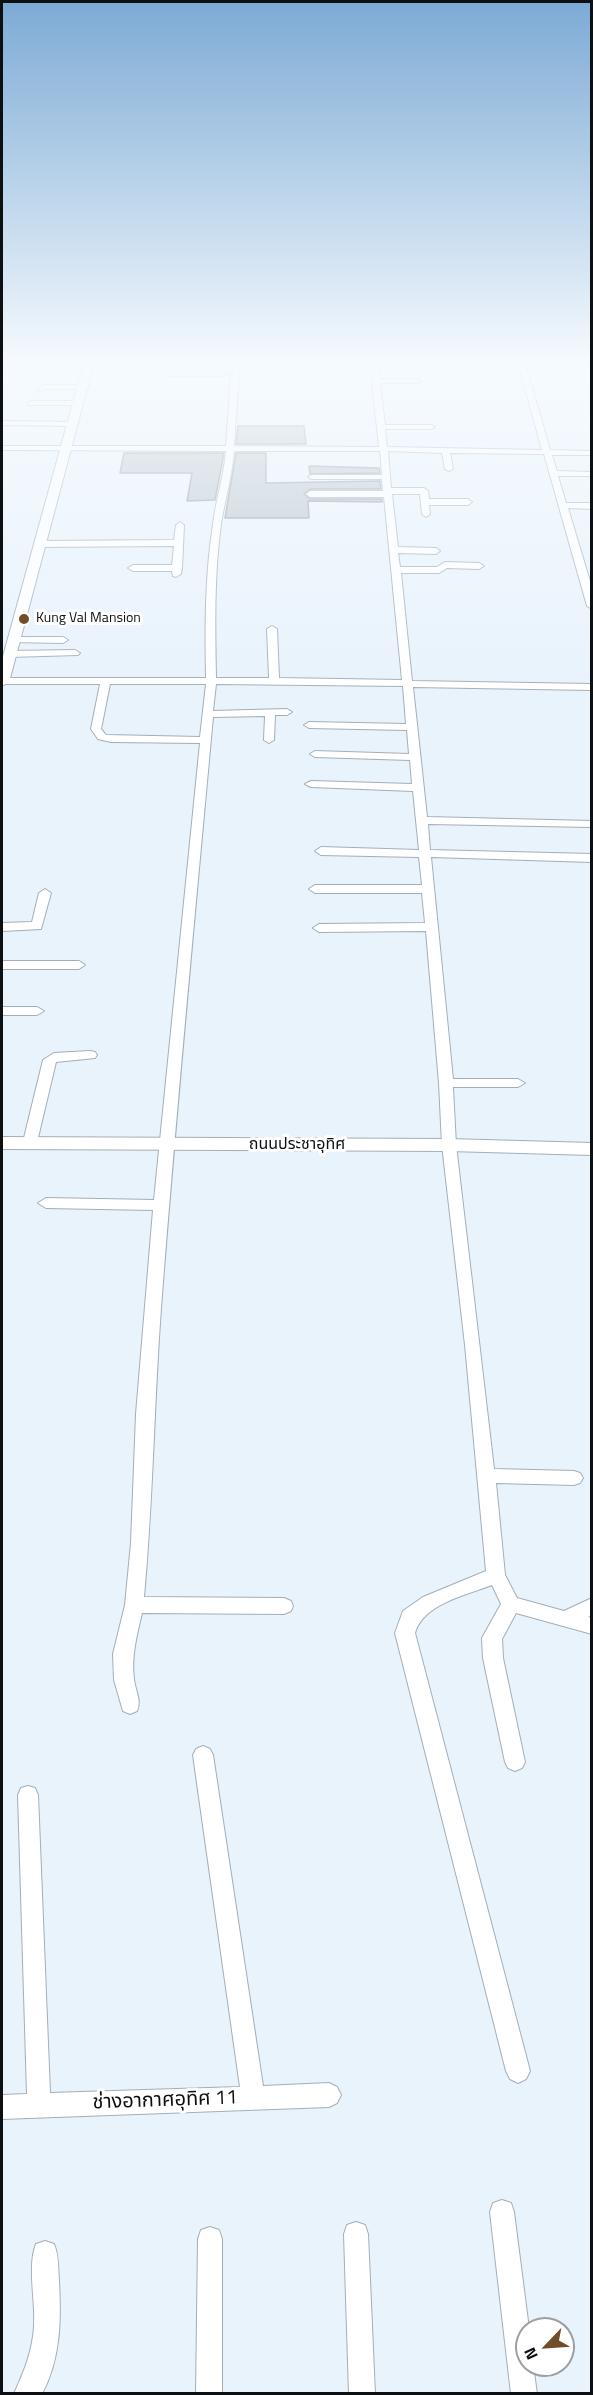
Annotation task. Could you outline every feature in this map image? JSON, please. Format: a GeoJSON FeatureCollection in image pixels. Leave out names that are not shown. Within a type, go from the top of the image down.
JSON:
{"type":"FeatureCollection","features":[{"type":"Feature","properties":{"kind":"street"},"geometry":{"type":"LineString","coordinates":[[57,471],[2,681],[407,682],[591,687]]}},
{"type":"Feature","properties":{"kind":"street"},"geometry":{"type":"LineString","coordinates":[[130,1705],[124,1680],[123,1654],[134,1605],[143,1497],[145,1414],[166,1145],[211,682],[210,638],[216,544],[228,471]]}},
{"type":"Feature","properties":{"kind":"street"},"geometry":{"type":"LineString","coordinates":[[386,471],[425,855],[446,1083],[449,1145],[496,1575],[511,1604],[591,1626]]}},
{"type":"Feature","properties":{"kind":"street"},"geometry":{"type":"LineString","coordinates":[[591,474],[554,473],[591,606]]}},
{"type":"Feature","properties":{"kind":"street"},"geometry":{"type":"LineString","coordinates":[[312,477],[387,477]]}},
{"type":"Feature","properties":{"kind":"street"},"geometry":{"type":"LineString","coordinates":[[310,494],[424,491],[426,514]]}},
{"type":"Feature","properties":{"kind":"street"},"geometry":{"type":"LineString","coordinates":[[447,492],[451,513]]}},
{"type":"Feature","properties":{"kind":"street"},"geometry":{"type":"LineString","coordinates":[[425,502],[468,502]]}},
{"type":"Feature","properties":{"kind":"street"},"geometry":{"type":"LineString","coordinates":[[563,505],[591,506]]}},
{"type":"Feature","properties":{"kind":"street"},"geometry":{"type":"LineString","coordinates":[[133,568],[176,571],[180,525]]}},
{"type":"Feature","properties":{"kind":"street"},"geometry":{"type":"LineString","coordinates":[[39,544],[178,543]]}},
{"type":"Feature","properties":{"kind":"street"},"geometry":{"type":"LineString","coordinates":[[394,550],[436,551]]}},
{"type":"Feature","properties":{"kind":"street"},"geometry":{"type":"LineString","coordinates":[[396,570],[439,570],[445,566],[479,566]]}},
{"type":"Feature","properties":{"kind":"street"},"geometry":{"type":"LineString","coordinates":[[272,629],[274,681]]}},
{"type":"Feature","properties":{"kind":"street"},"geometry":{"type":"LineString","coordinates":[[13,640],[63,640]]}},
{"type":"Feature","properties":{"kind":"street"},"geometry":{"type":"LineString","coordinates":[[9,654],[75,653]]}},
{"type":"Feature","properties":{"kind":"street"},"geometry":{"type":"LineString","coordinates":[[106,681],[96,729],[102,737],[206,740]]}},
{"type":"Feature","properties":{"kind":"street"},"geometry":{"type":"LineString","coordinates":[[208,714],[286,712]]}},
{"type":"Feature","properties":{"kind":"street"},"geometry":{"type":"LineString","coordinates":[[269,740],[270,713]]}},
{"type":"Feature","properties":{"kind":"street"},"geometry":{"type":"LineString","coordinates":[[309,724],[411,727]]}},
{"type":"Feature","properties":{"kind":"street"},"geometry":{"type":"LineString","coordinates":[[315,754],[414,757]]}},
{"type":"Feature","properties":{"kind":"street"},"geometry":{"type":"LineString","coordinates":[[311,784],[417,788]]}},
{"type":"Feature","properties":{"kind":"street"},"geometry":{"type":"LineString","coordinates":[[421,820],[591,824]]}},
{"type":"Feature","properties":{"kind":"street"},"geometry":{"type":"LineString","coordinates":[[321,851],[591,858]]}},
{"type":"Feature","properties":{"kind":"street"},"geometry":{"type":"LineString","coordinates":[[315,889],[427,889]]}},
{"type":"Feature","properties":{"kind":"street"},"geometry":{"type":"LineString","coordinates":[[2,927],[38,926],[45,894]]}},
{"type":"Feature","properties":{"kind":"street"},"geometry":{"type":"LineString","coordinates":[[319,928],[431,927]]}},
{"type":"Feature","properties":{"kind":"street"},"geometry":{"type":"LineString","coordinates":[[2,965],[79,965]]}},
{"type":"Feature","properties":{"kind":"street"},"geometry":{"type":"LineString","coordinates":[[2,1011],[37,1011]]}},
{"type":"Feature","properties":{"kind":"street"},"geometry":{"type":"LineString","coordinates":[[30,1142],[50,1060],[54,1057],[90,1055]]}},
{"type":"Feature","properties":{"kind":"street"},"geometry":{"type":"LineString","coordinates":[[446,1083],[518,1083]]}},
{"type":"Feature","properties":{"kind":"street","name":"ถนนประชาอุทิศ"},"geometry":{"type":"LineString","coordinates":[[2,1143],[449,1145],[591,1149]]}},
{"type":"Feature","properties":{"kind":"street"},"geometry":{"type":"LineString","coordinates":[[45,1203],[163,1205]]}},
{"type":"Feature","properties":{"kind":"street"},"geometry":{"type":"LineString","coordinates":[[486,1476],[574,1478]]}},
{"type":"Feature","properties":{"kind":"street"},"geometry":{"type":"LineString","coordinates":[[496,1575],[430,1602],[410,1617],[405,1633],[518,2071]]}},
{"type":"Feature","properties":{"kind":"street"},"geometry":{"type":"LineString","coordinates":[[511,1604],[492,1638],[493,1658],[515,1762]]}},
{"type":"Feature","properties":{"kind":"street"},"geometry":{"type":"LineString","coordinates":[[134,1605],[284,1606]]}},
{"type":"Feature","properties":{"kind":"street"},"geometry":{"type":"LineString","coordinates":[[567,1618],[591,1606]]}},
{"type":"Feature","properties":{"kind":"street"},"geometry":{"type":"LineString","coordinates":[[203,1755],[253,2098]]}},
{"type":"Feature","properties":{"kind":"street"},"geometry":{"type":"LineString","coordinates":[[27,1795],[39,2104]]}},
{"type":"Feature","properties":{"kind":"street","name":"ช่างอากาศอุทิศ 11"},"geometry":{"type":"LineString","coordinates":[[2,2107],[329,2095]]}},
{"type":"Feature","properties":{"kind":"street"},"geometry":{"type":"LineString","coordinates":[[502,2212],[524,2394]]}},
{"type":"Feature","properties":{"kind":"street"},"geometry":{"type":"LineString","coordinates":[[356,2234],[362,2394]]}},
{"type":"Feature","properties":{"kind":"street"},"geometry":{"type":"LineString","coordinates":[[209,2394],[210,2239]]}},
{"type":"Feature","properties":{"kind":"street"},"geometry":{"type":"LineString","coordinates":[[27,2394],[45,2357],[48,2316],[45,2253]]}},
{"type":"Feature","properties":{"kind":"building"},"geometry":{"type":"Polygon","coordinates":[[[120,471],[221,471],[215,500],[187,501],[192,473],[120,473],[120,471]]]}},
{"type":"Feature","properties":{"kind":"building"},"geometry":{"type":"Polygon","coordinates":[[[233,471],[266,471],[266,483],[380,481],[381,489],[310,489],[304,494],[310,499],[382,499],[382,502],[308,501],[309,518],[225,518],[233,471]]]}},
{"type":"Feature","properties":{"kind":"building"},"geometry":{"type":"Polygon","coordinates":[[[310,471],[380,471],[380,473],[310,474],[310,471]]]}},
{"type":"Feature","properties":{"kind":"place","name":"Kung Val Mansion"},"geometry":{"type":"Point","coordinates":[24,619]}}]}
